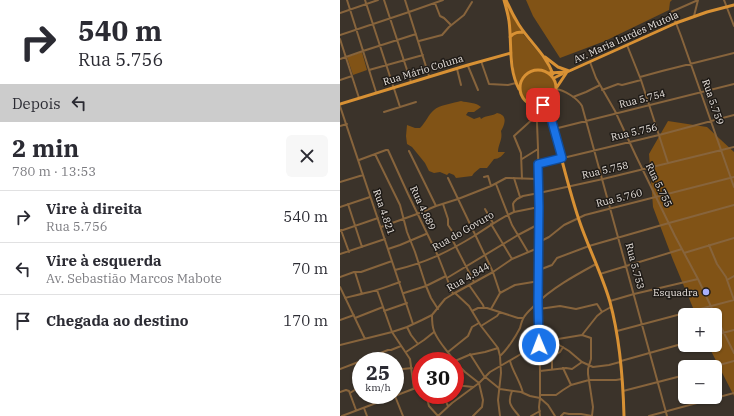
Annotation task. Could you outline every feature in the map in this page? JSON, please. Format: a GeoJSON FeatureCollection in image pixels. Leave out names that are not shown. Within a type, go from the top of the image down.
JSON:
{"type":"FeatureCollection","features":[{"type":"Feature","properties":{"kind":"main road"},"geometry":{"type":"LineString","coordinates":[[505,0],[524,32],[539,50],[555,65],[569,71]]}},
{"type":"Feature","properties":{"kind":"main road"},"geometry":{"type":"LineString","coordinates":[[505,0],[509,21],[512,68],[516,84],[526,101],[535,105],[541,105],[548,102],[554,96],[556,89],[569,71]]}},
{"type":"Feature","properties":{"kind":"main road"},"geometry":{"type":"LineString","coordinates":[[554,79],[675,22],[734,5]]}},
{"type":"Feature","properties":{"kind":"main road","name":"Av. Maria Lurdes Mutola"},"geometry":{"type":"LineString","coordinates":[[569,71],[676,23],[734,5]]}},
{"type":"Feature","properties":{"kind":"main road"},"geometry":{"type":"LineString","coordinates":[[510,37],[517,32],[524,32]]}},
{"type":"Feature","properties":{"kind":"main road"},"geometry":{"type":"LineString","coordinates":[[539,50],[554,79],[556,89]]}},
{"type":"Feature","properties":{"kind":"main road","name":"Rua Mário Coluna"},"geometry":{"type":"LineString","coordinates":[[340,105],[376,92],[510,53]]}},
{"type":"Feature","properties":{"kind":"main road"},"geometry":{"type":"LineString","coordinates":[[520,92],[520,84],[522,79],[528,73],[537,70],[551,73],[569,71]]}},
{"type":"Feature","properties":{"kind":"main road"},"geometry":{"type":"LineString","coordinates":[[548,102],[549,111],[578,218],[610,302],[617,331],[624,416]]}},
{"type":"Feature","properties":{"kind":"main road"},"geometry":{"type":"LineString","coordinates":[[541,105],[549,111]]}},
{"type":"Feature","properties":{"kind":"street"},"geometry":{"type":"LineString","coordinates":[[347,0],[376,92]]}},
{"type":"Feature","properties":{"kind":"street"},"geometry":{"type":"LineString","coordinates":[[365,0],[400,107]]}},
{"type":"Feature","properties":{"kind":"street"},"geometry":{"type":"LineString","coordinates":[[340,13],[378,0]]}},
{"type":"Feature","properties":{"kind":"street"},"geometry":{"type":"LineString","coordinates":[[384,0],[411,82]]}},
{"type":"Feature","properties":{"kind":"street"},"geometry":{"type":"LineString","coordinates":[[405,0],[429,76]]}},
{"type":"Feature","properties":{"kind":"street"},"geometry":{"type":"LineString","coordinates":[[340,35],[443,0]]}},
{"type":"Feature","properties":{"kind":"street"},"geometry":{"type":"LineString","coordinates":[[694,17],[698,0]]}},
{"type":"Feature","properties":{"kind":"street"},"geometry":{"type":"LineString","coordinates":[[676,23],[671,12],[698,0]]}},
{"type":"Feature","properties":{"kind":"street"},"geometry":{"type":"LineString","coordinates":[[724,0],[734,26]]}},
{"type":"Feature","properties":{"kind":"street"},"geometry":{"type":"LineString","coordinates":[[418,41],[442,35],[451,25],[464,15],[472,2]]}},
{"type":"Feature","properties":{"kind":"street"},"geometry":{"type":"LineString","coordinates":[[435,3],[440,16],[451,25]]}},
{"type":"Feature","properties":{"kind":"street","name":"Rua 5.759"},"geometry":{"type":"LineString","coordinates":[[676,23],[734,187]]}},
{"type":"Feature","properties":{"kind":"street"},"geometry":{"type":"LineString","coordinates":[[340,59],[363,50],[416,34]]}},
{"type":"Feature","properties":{"kind":"street"},"geometry":{"type":"LineString","coordinates":[[340,39],[359,98]]}},
{"type":"Feature","properties":{"kind":"street"},"geometry":{"type":"LineString","coordinates":[[627,45],[650,106],[668,163]]}},
{"type":"Feature","properties":{"kind":"street"},"geometry":{"type":"LineString","coordinates":[[602,90],[617,84],[622,85],[662,71],[734,53]]}},
{"type":"Feature","properties":{"kind":"street"},"geometry":{"type":"LineString","coordinates":[[369,70],[423,55]]}},
{"type":"Feature","properties":{"kind":"street"},"geometry":{"type":"LineString","coordinates":[[481,61],[489,84],[516,84]]}},
{"type":"Feature","properties":{"kind":"street","name":"Rua 5.755"},"geometry":{"type":"LineString","coordinates":[[590,62],[602,90],[617,114],[682,250],[711,306]]}},
{"type":"Feature","properties":{"kind":"street"},"geometry":{"type":"LineString","coordinates":[[468,64],[478,90]]}},
{"type":"Feature","properties":{"kind":"street"},"geometry":{"type":"LineString","coordinates":[[457,68],[461,85]]}},
{"type":"Feature","properties":{"kind":"street"},"geometry":{"type":"LineString","coordinates":[[340,80],[352,76]]}},
{"type":"Feature","properties":{"kind":"street","name":"Rua 5.754"},"geometry":{"type":"LineString","coordinates":[[554,129],[734,84]]}},
{"type":"Feature","properties":{"kind":"street"},"geometry":{"type":"LineString","coordinates":[[556,89],[573,96],[586,92],[600,85]]}},
{"type":"Feature","properties":{"kind":"street","name":"Rua 5.753"},"geometry":{"type":"LineString","coordinates":[[573,96],[581,104],[595,150],[667,416]]}},
{"type":"Feature","properties":{"kind":"street"},"geometry":{"type":"LineString","coordinates":[[384,112],[416,102]]}},
{"type":"Feature","properties":{"kind":"street","name":"Rua 4.821"},"geometry":{"type":"LineString","coordinates":[[340,105],[370,197],[404,293],[413,324]]}},
{"type":"Feature","properties":{"kind":"street"},"geometry":{"type":"LineString","coordinates":[[535,105],[538,148],[539,207],[538,302],[540,416]]}},
{"type":"Feature","properties":{"kind":"street","name":"Rua 5.756"},"geometry":{"type":"LineString","coordinates":[[538,164],[659,135],[710,120],[734,115]]}},
{"type":"Feature","properties":{"kind":"street"},"geometry":{"type":"LineString","coordinates":[[522,179],[522,159],[520,148],[514,136],[536,116]]}},
{"type":"Feature","properties":{"kind":"street"},"geometry":{"type":"LineString","coordinates":[[340,126],[347,124]]}},
{"type":"Feature","properties":{"kind":"street","name":"Rua 5.758"},"geometry":{"type":"LineString","coordinates":[[520,197],[643,170],[734,147]]}},
{"type":"Feature","properties":{"kind":"street"},"geometry":{"type":"LineString","coordinates":[[522,159],[538,148]]}},
{"type":"Feature","properties":{"kind":"street","name":"Rua 4.889"},"geometry":{"type":"LineString","coordinates":[[375,154],[386,150],[388,151],[454,293]]}},
{"type":"Feature","properties":{"kind":"street"},"geometry":{"type":"LineString","coordinates":[[409,151],[436,206]]}},
{"type":"Feature","properties":{"kind":"street"},"geometry":{"type":"LineString","coordinates":[[359,160],[375,154],[400,206],[407,232],[426,286],[438,309]]}},
{"type":"Feature","properties":{"kind":"street"},"geometry":{"type":"LineString","coordinates":[[340,182],[363,175]]}},
{"type":"Feature","properties":{"kind":"street"},"geometry":{"type":"LineString","coordinates":[[484,177],[488,176],[491,186]]}},
{"type":"Feature","properties":{"kind":"street","name":"Rua 5.760"},"geometry":{"type":"LineString","coordinates":[[539,242],[549,237],[564,225],[585,215],[734,177]]}},
{"type":"Feature","properties":{"kind":"street"},"geometry":{"type":"LineString","coordinates":[[448,178],[493,272],[500,293]]}},
{"type":"Feature","properties":{"kind":"street"},"geometry":{"type":"LineString","coordinates":[[381,227],[458,199],[496,184],[506,178],[538,179]]}},
{"type":"Feature","properties":{"kind":"street"},"geometry":{"type":"LineString","coordinates":[[514,178],[520,197],[513,204],[514,212]]}},
{"type":"Feature","properties":{"kind":"street"},"geometry":{"type":"LineString","coordinates":[[496,184],[512,225],[528,252]]}},
{"type":"Feature","properties":{"kind":"street"},"geometry":{"type":"LineString","coordinates":[[340,207],[370,197]]}},
{"type":"Feature","properties":{"kind":"street"},"geometry":{"type":"LineString","coordinates":[[348,204],[362,247]]}},
{"type":"Feature","properties":{"kind":"street"},"geometry":{"type":"LineString","coordinates":[[443,204],[448,219],[448,225],[454,234],[453,241],[474,282]]}},
{"type":"Feature","properties":{"kind":"street"},"geometry":{"type":"LineString","coordinates":[[539,270],[552,264],[558,258],[589,246],[734,205]]}},
{"type":"Feature","properties":{"kind":"street","name":"Rua do Govuro"},"geometry":{"type":"LineString","coordinates":[[395,270],[419,264],[438,256],[456,247],[514,212],[539,207]]}},
{"type":"Feature","properties":{"kind":"street"},"geometry":{"type":"LineString","coordinates":[[485,210],[502,244],[512,259]]}},
{"type":"Feature","properties":{"kind":"street"},"geometry":{"type":"LineString","coordinates":[[348,252],[341,231],[378,218]]}},
{"type":"Feature","properties":{"kind":"street"},"geometry":{"type":"LineString","coordinates":[[404,293],[447,277],[539,224]]}},
{"type":"Feature","properties":{"kind":"street"},"geometry":{"type":"LineString","coordinates":[[388,249],[426,234]]}},
{"type":"Feature","properties":{"kind":"street"},"geometry":{"type":"LineString","coordinates":[[684,253],[734,238]]}},
{"type":"Feature","properties":{"kind":"street"},"geometry":{"type":"LineString","coordinates":[[340,254],[385,239]]}},
{"type":"Feature","properties":{"kind":"street"},"geometry":{"type":"LineString","coordinates":[[617,331],[734,300],[727,280],[709,245]]}},
{"type":"Feature","properties":{"kind":"street","name":"Rua 4.844"},"geometry":{"type":"LineString","coordinates":[[340,345],[407,327],[432,314],[438,309],[445,299],[454,293],[493,272],[512,259],[538,248]]}},
{"type":"Feature","properties":{"kind":"street"},"geometry":{"type":"LineString","coordinates":[[600,274],[682,250]]}},
{"type":"Feature","properties":{"kind":"street"},"geometry":{"type":"LineString","coordinates":[[340,277],[355,272],[361,272],[392,261]]}},
{"type":"Feature","properties":{"kind":"street"},"geometry":{"type":"LineString","coordinates":[[500,356],[516,334],[523,318],[538,302],[561,285],[596,264]]}},
{"type":"Feature","properties":{"kind":"street"},"geometry":{"type":"LineString","coordinates":[[355,272],[362,294]]}},
{"type":"Feature","properties":{"kind":"street"},"geometry":{"type":"LineString","coordinates":[[727,280],[734,276]]}},
{"type":"Feature","properties":{"kind":"street"},"geometry":{"type":"LineString","coordinates":[[610,302],[634,294],[698,279]]}},
{"type":"Feature","properties":{"kind":"street"},"geometry":{"type":"LineString","coordinates":[[491,309],[500,293],[515,285],[539,281]]}},
{"type":"Feature","properties":{"kind":"street"},"geometry":{"type":"LineString","coordinates":[[345,298],[377,290],[400,282]]}},
{"type":"Feature","properties":{"kind":"street"},"geometry":{"type":"LineString","coordinates":[[469,285],[484,308]]}},
{"type":"Feature","properties":{"kind":"street"},"geometry":{"type":"LineString","coordinates":[[340,287],[365,339]]}},
{"type":"Feature","properties":{"kind":"street"},"geometry":{"type":"LineString","coordinates":[[377,290],[392,332],[411,362],[412,368],[404,369]]}},
{"type":"Feature","properties":{"kind":"street"},"geometry":{"type":"LineString","coordinates":[[454,293],[472,311],[481,326],[498,348],[501,366],[498,400],[500,416]]}},
{"type":"Feature","properties":{"kind":"street"},"geometry":{"type":"LineString","coordinates":[[384,311],[407,303]]}},
{"type":"Feature","properties":{"kind":"street"},"geometry":{"type":"LineString","coordinates":[[539,309],[560,306],[576,309],[594,304],[597,305],[602,312]]}},
{"type":"Feature","properties":{"kind":"street"},"geometry":{"type":"LineString","coordinates":[[340,320],[355,317],[383,307]]}},
{"type":"Feature","properties":{"kind":"street"},"geometry":{"type":"LineString","coordinates":[[582,335],[602,312],[611,307]]}},
{"type":"Feature","properties":{"kind":"street"},"geometry":{"type":"LineString","coordinates":[[472,311],[478,308],[484,308],[518,318],[523,318]]}},
{"type":"Feature","properties":{"kind":"street"},"geometry":{"type":"LineString","coordinates":[[481,326],[497,316],[500,312]]}},
{"type":"Feature","properties":{"kind":"street"},"geometry":{"type":"LineString","coordinates":[[432,314],[434,332],[448,352],[468,336],[472,328],[479,323]]}},
{"type":"Feature","properties":{"kind":"street"},"geometry":{"type":"LineString","coordinates":[[407,327],[418,344]]}},
{"type":"Feature","properties":{"kind":"street"},"geometry":{"type":"LineString","coordinates":[[723,332],[734,330]]}},
{"type":"Feature","properties":{"kind":"street"},"geometry":{"type":"LineString","coordinates":[[406,352],[434,332]]}},
{"type":"Feature","properties":{"kind":"street","name":"Rua 5.755"},"geometry":{"type":"LineString","coordinates":[[723,332],[734,353]]}},
{"type":"Feature","properties":{"kind":"street"},"geometry":{"type":"LineString","coordinates":[[428,404],[438,416],[448,406],[479,383],[490,372],[539,342],[582,335],[589,337],[592,339],[591,359],[588,368],[593,416],[564,413],[560,416]]}},
{"type":"Feature","properties":{"kind":"street"},"geometry":{"type":"LineString","coordinates":[[551,340],[593,368],[620,362],[678,345]]}},
{"type":"Feature","properties":{"kind":"street"},"geometry":{"type":"LineString","coordinates":[[383,352],[401,346]]}},
{"type":"Feature","properties":{"kind":"street"},"geometry":{"type":"LineString","coordinates":[[552,369],[552,357],[560,352],[563,347]]}},
{"type":"Feature","properties":{"kind":"street"},"geometry":{"type":"LineString","coordinates":[[464,357],[498,348]]}},
{"type":"Feature","properties":{"kind":"street"},"geometry":{"type":"LineString","coordinates":[[470,354],[485,377],[500,389],[523,393],[530,396],[556,395],[571,385],[589,380],[622,379]]}},
{"type":"Feature","properties":{"kind":"street"},"geometry":{"type":"LineString","coordinates":[[510,360],[512,369],[517,377],[523,393]]}},
{"type":"Feature","properties":{"kind":"street"},"geometry":{"type":"LineString","coordinates":[[722,364],[734,361]]}},
{"type":"Feature","properties":{"kind":"street"},"geometry":{"type":"LineString","coordinates":[[540,371],[563,368],[572,369],[582,362]]}},
{"type":"Feature","properties":{"kind":"street"},"geometry":{"type":"LineString","coordinates":[[340,369],[352,364]]}},
{"type":"Feature","properties":{"kind":"street"},"geometry":{"type":"LineString","coordinates":[[563,368],[571,385]]}},
{"type":"Feature","properties":{"kind":"street"},"geometry":{"type":"LineString","coordinates":[[464,371],[479,383],[483,400],[482,407],[473,416]]}},
{"type":"Feature","properties":{"kind":"street"},"geometry":{"type":"LineString","coordinates":[[623,391],[678,377]]}},
{"type":"Feature","properties":{"kind":"street"},"geometry":{"type":"LineString","coordinates":[[464,386],[473,387]]}},
{"type":"Feature","properties":{"kind":"street"},"geometry":{"type":"LineString","coordinates":[[340,392],[347,390],[350,393],[356,410]]}},
{"type":"Feature","properties":{"kind":"street"},"geometry":{"type":"LineString","coordinates":[[512,391],[509,398],[509,403],[519,416]]}},
{"type":"Feature","properties":{"kind":"street"},"geometry":{"type":"LineString","coordinates":[[649,416],[734,393]]}},
{"type":"Feature","properties":{"kind":"street"},"geometry":{"type":"LineString","coordinates":[[540,396],[556,416]]}},
{"type":"Feature","properties":{"kind":"street"},"geometry":{"type":"LineString","coordinates":[[342,416],[374,404]]}},
{"type":"Feature","properties":{"kind":"street"},"geometry":{"type":"LineString","coordinates":[[398,404],[403,416]]}},
{"type":"Feature","properties":{"kind":"street"},"geometry":{"type":"LineString","coordinates":[[364,408],[367,416]]}},
{"type":"Feature","properties":{"kind":"street"},"geometry":{"type":"LineString","coordinates":[[531,416],[540,411]]}},
{"type":"Feature","properties":{"kind":"shaded area"},"geometry":{"type":"Polygon","coordinates":[[[506,0],[519,27],[547,64],[553,77],[555,84],[554,96],[551,100],[542,105],[536,106],[531,104],[520,94],[515,79],[506,0]]]}},
{"type":"Feature","properties":{"kind":"shaded area"},"geometry":{"type":"Polygon","coordinates":[[[526,0],[672,0],[670,2],[669,10],[605,41],[560,58],[533,16],[526,0]]]}},
{"type":"Feature","properties":{"kind":"shaded area"},"geometry":{"type":"Polygon","coordinates":[[[362,52],[367,70],[353,75],[347,57],[362,52]]]}},
{"type":"Feature","properties":{"kind":"shaded area"},"geometry":{"type":"Polygon","coordinates":[[[461,101],[474,103],[481,107],[474,112],[468,112],[466,115],[474,119],[480,117],[481,119],[497,113],[503,116],[505,120],[501,131],[498,152],[505,152],[500,157],[494,159],[487,168],[480,168],[472,176],[456,178],[454,175],[449,173],[447,175],[440,172],[434,173],[429,171],[425,163],[412,147],[407,144],[406,136],[407,125],[420,128],[436,108],[461,101]]]}},
{"type":"Feature","properties":{"kind":"shaded area"},"geometry":{"type":"Polygon","coordinates":[[[668,121],[707,127],[734,152],[734,396],[722,372],[722,360],[716,360],[712,352],[722,352],[722,308],[693,308],[653,207],[649,154],[668,121]]]}},
{"type":"Feature","properties":{"kind":"place","name":"Esquadra"},"geometry":{"type":"Point","coordinates":[706,292]}},
{"type":"Feature","properties":{"kind":"route"},"geometry":{"type":"LineString","coordinates":[[539,345],[538,164],[562,158],[549,111],[543,105]]}}]}
